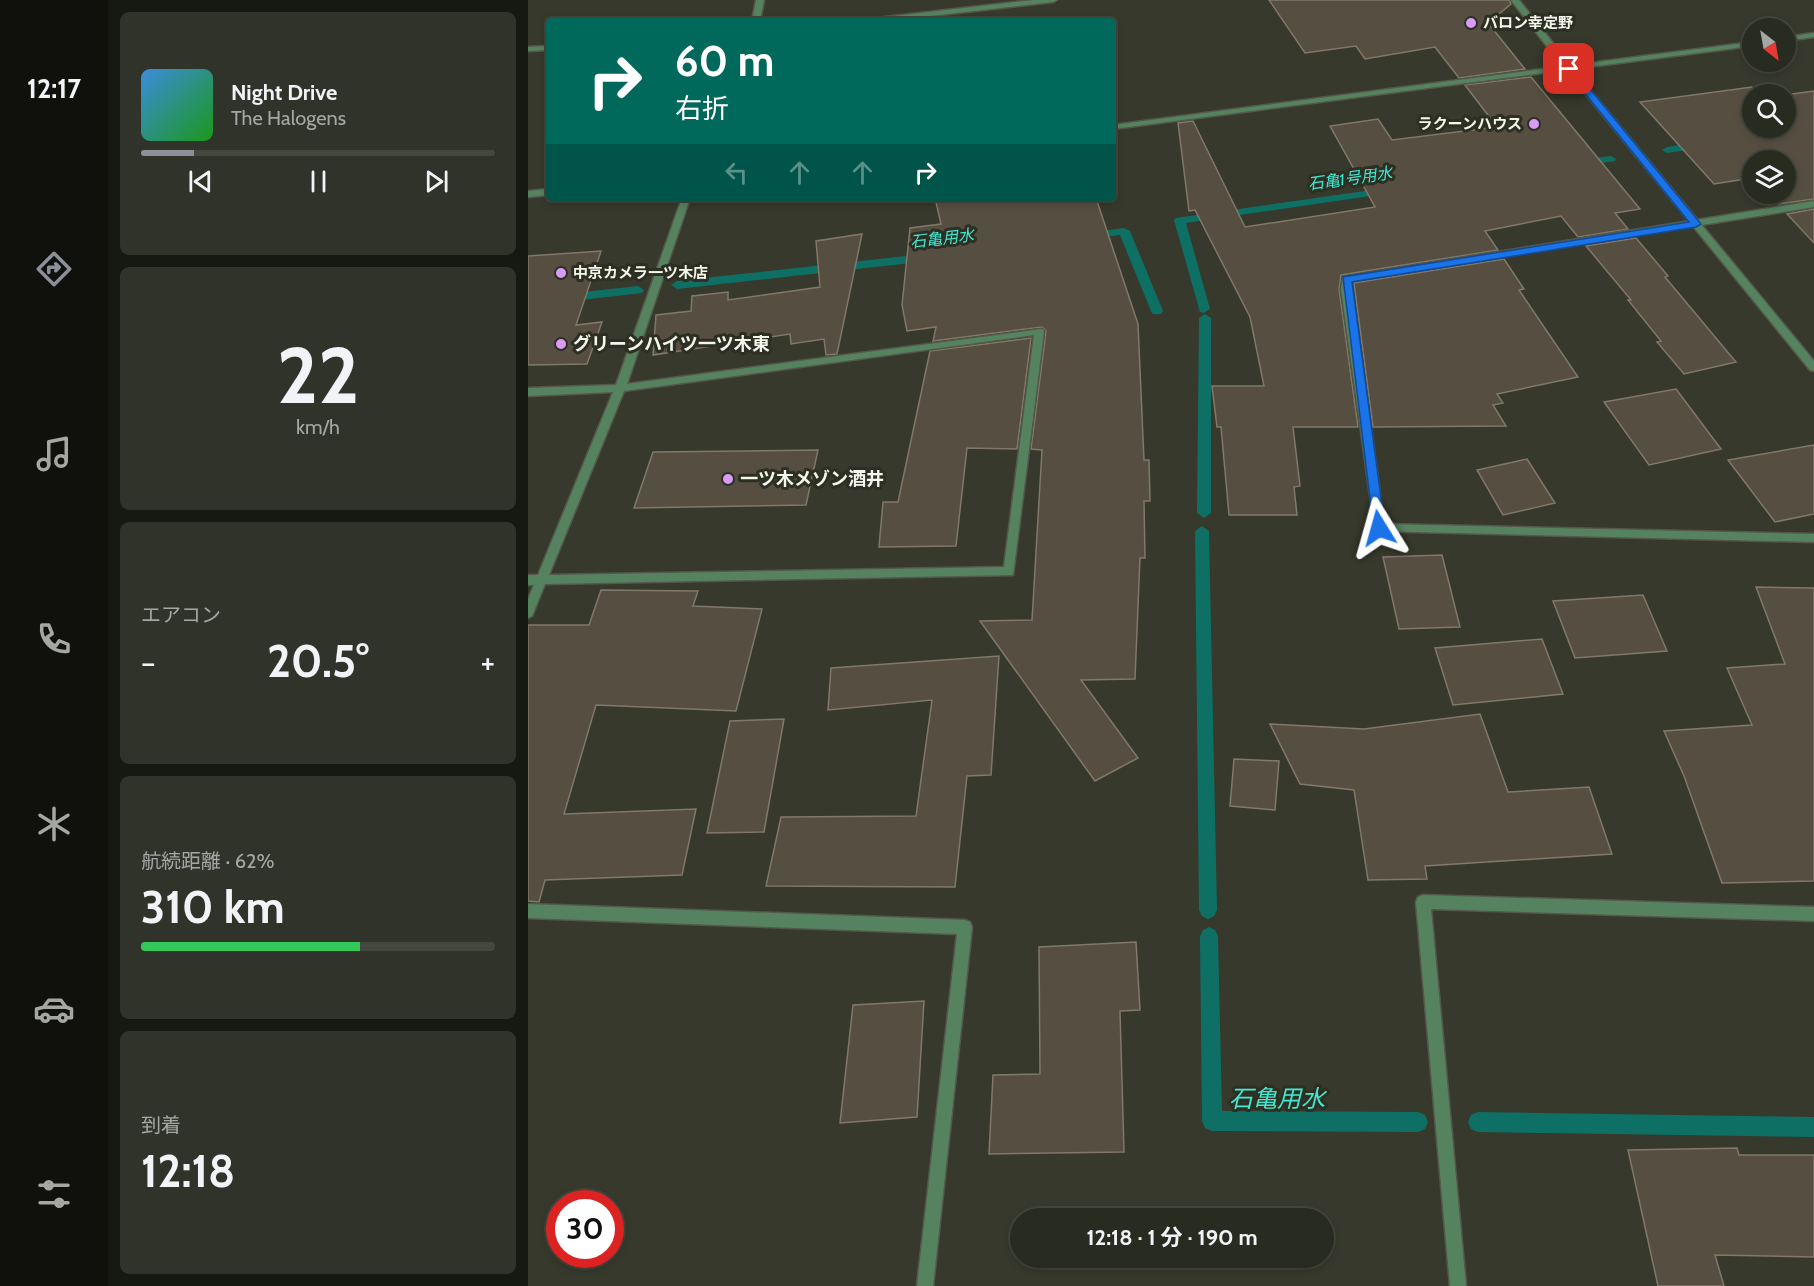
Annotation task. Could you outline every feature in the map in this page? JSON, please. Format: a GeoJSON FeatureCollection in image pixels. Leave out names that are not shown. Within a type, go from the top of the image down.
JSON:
{"type":"FeatureCollection","features":[{"type":"Feature","properties":{"kind":"street"},"geometry":{"type":"LineString","coordinates":[[757,18],[760,0]]}},
{"type":"Feature","properties":{"kind":"street"},"geometry":{"type":"LineString","coordinates":[[894,18],[1053,0]]}},
{"type":"Feature","properties":{"kind":"street"},"geometry":{"type":"LineString","coordinates":[[1515,0],[1814,368]]}},
{"type":"Feature","properties":{"kind":"street"},"geometry":{"type":"LineString","coordinates":[[1796,37],[1814,35]]}},
{"type":"Feature","properties":{"kind":"street"},"geometry":{"type":"LineString","coordinates":[[1116,127],[1742,45]]}},
{"type":"Feature","properties":{"kind":"street"},"geometry":{"type":"LineString","coordinates":[[528,49],[546,48]]}},
{"type":"Feature","properties":{"kind":"street"},"geometry":{"type":"LineString","coordinates":[[528,194],[546,192]]}},
{"type":"Feature","properties":{"kind":"street"},"geometry":{"type":"LineString","coordinates":[[528,613],[620,388],[685,201]]}},
{"type":"Feature","properties":{"kind":"street"},"geometry":{"type":"LineString","coordinates":[[1814,204],[1346,279],[1379,528],[1814,538]]}},
{"type":"Feature","properties":{"kind":"street"},"geometry":{"type":"LineString","coordinates":[[528,392],[620,388],[1039,331],[1008,572],[528,580]]}},
{"type":"Feature","properties":{"kind":"street"},"geometry":{"type":"LineString","coordinates":[[1458,1286],[1423,902],[1814,914]]}},
{"type":"Feature","properties":{"kind":"street"},"geometry":{"type":"LineString","coordinates":[[528,911],[965,927],[926,1286]]}},
{"type":"Feature","properties":{"kind":"building"},"geometry":{"type":"Polygon","coordinates":[[[1269,0],[1509,0],[1511,4],[1488,23],[1525,69],[1459,78],[1435,47],[1365,59],[1356,46],[1305,53],[1269,0]]]}},
{"type":"Feature","properties":{"kind":"building"},"geometry":{"type":"Polygon","coordinates":[[[1531,77],[1640,209],[1615,213],[1628,229],[1578,237],[1561,216],[1485,231],[1498,250],[1341,275],[1339,289],[1358,427],[1293,427],[1300,486],[1294,487],[1297,515],[1229,515],[1221,427],[1217,427],[1212,386],[1264,386],[1250,317],[1195,210],[1189,211],[1178,123],[1193,121],[1245,227],[1375,207],[1330,126],[1378,119],[1392,140],[1497,127],[1465,85],[1531,77]]]}},
{"type":"Feature","properties":{"kind":"building"},"geometry":{"type":"Polygon","coordinates":[[[1742,88],[1742,138],[1796,138],[1796,93],[1814,91],[1814,199],[1796,202],[1796,150],[1742,150],[1742,180],[1714,184],[1640,102],[1742,88]]]}},
{"type":"Feature","properties":{"kind":"building"},"geometry":{"type":"Polygon","coordinates":[[[936,201],[1097,201],[1138,324],[1144,460],[1149,460],[1150,501],[1144,501],[1145,558],[1140,558],[1135,679],[1081,680],[1138,758],[1095,781],[980,621],[1032,620],[1042,450],[1031,449],[1046,331],[1042,327],[933,341],[936,327],[907,331],[902,305],[910,228],[941,224],[936,201]]]}},
{"type":"Feature","properties":{"kind":"building"},"geometry":{"type":"Polygon","coordinates":[[[1814,209],[1814,243],[1787,214],[1814,209]]]}},
{"type":"Feature","properties":{"kind":"building"},"geometry":{"type":"Polygon","coordinates":[[[862,234],[837,354],[826,355],[824,339],[791,344],[790,334],[653,355],[656,315],[691,311],[692,296],[728,292],[728,300],[820,287],[816,241],[862,234]]]}},
{"type":"Feature","properties":{"kind":"building"},"geometry":{"type":"Polygon","coordinates":[[[1636,238],[1668,276],[1665,277],[1736,362],[1684,374],[1657,342],[1661,341],[1628,300],[1631,300],[1586,246],[1636,238]]]}},
{"type":"Feature","properties":{"kind":"building"},"geometry":{"type":"Polygon","coordinates":[[[601,251],[576,325],[602,322],[587,364],[528,365],[528,256],[601,251]]]}},
{"type":"Feature","properties":{"kind":"building"},"geometry":{"type":"Polygon","coordinates":[[[1504,259],[1524,289],[1519,290],[1578,377],[1497,394],[1503,403],[1493,405],[1506,426],[1373,427],[1354,283],[1504,259]]]}},
{"type":"Feature","properties":{"kind":"building"},"geometry":{"type":"Polygon","coordinates":[[[1031,338],[1017,449],[967,448],[956,546],[879,547],[883,502],[898,502],[930,351],[1031,338]]]}},
{"type":"Feature","properties":{"kind":"building"},"geometry":{"type":"Polygon","coordinates":[[[1676,389],[1721,449],[1649,465],[1604,402],[1676,389]]]}},
{"type":"Feature","properties":{"kind":"building"},"geometry":{"type":"Polygon","coordinates":[[[1814,445],[1814,514],[1775,522],[1728,460],[1814,445]]]}},
{"type":"Feature","properties":{"kind":"building","name":"一ツ木メゾン酒井"},"geometry":{"type":"Polygon","coordinates":[[[818,450],[806,505],[634,508],[653,452],[818,450]]]}},
{"type":"Feature","properties":{"kind":"building"},"geometry":{"type":"Polygon","coordinates":[[[1527,459],[1555,503],[1503,515],[1477,470],[1527,459]]]}},
{"type":"Feature","properties":{"kind":"building"},"geometry":{"type":"Polygon","coordinates":[[[1442,555],[1460,627],[1399,629],[1383,557],[1442,555]]]}},
{"type":"Feature","properties":{"kind":"building"},"geometry":{"type":"Polygon","coordinates":[[[1756,587],[1814,588],[1814,881],[1722,883],[1684,776],[1664,731],[1752,725],[1727,668],[1785,664],[1756,587]]]}},
{"type":"Feature","properties":{"kind":"building"},"geometry":{"type":"Polygon","coordinates":[[[601,590],[698,591],[693,606],[762,609],[736,711],[596,705],[564,814],[696,809],[682,875],[545,880],[539,902],[528,901],[528,625],[589,625],[601,590]]]}},
{"type":"Feature","properties":{"kind":"building"},"geometry":{"type":"Polygon","coordinates":[[[1643,595],[1667,651],[1575,658],[1553,601],[1643,595]]]}},
{"type":"Feature","properties":{"kind":"building"},"geometry":{"type":"Polygon","coordinates":[[[1542,639],[1563,694],[1453,705],[1435,648],[1542,639]]]}},
{"type":"Feature","properties":{"kind":"building"},"geometry":{"type":"Polygon","coordinates":[[[999,656],[991,775],[967,776],[955,887],[766,886],[781,817],[916,816],[932,700],[828,710],[831,668],[999,656]]]}},
{"type":"Feature","properties":{"kind":"building"},"geometry":{"type":"Polygon","coordinates":[[[1480,714],[1508,792],[1589,787],[1612,854],[1425,866],[1427,879],[1368,880],[1354,790],[1300,784],[1270,724],[1364,729],[1480,714]]]}},
{"type":"Feature","properties":{"kind":"building"},"geometry":{"type":"Polygon","coordinates":[[[784,719],[764,832],[707,833],[730,721],[784,719]]]}},
{"type":"Feature","properties":{"kind":"building"},"geometry":{"type":"Polygon","coordinates":[[[1234,759],[1279,761],[1275,810],[1230,806],[1234,759]]]}},
{"type":"Feature","properties":{"kind":"building"},"geometry":{"type":"Polygon","coordinates":[[[1136,942],[1140,1010],[1120,1011],[1124,1152],[989,1154],[993,1075],[1040,1074],[1039,947],[1136,942]]]}},
{"type":"Feature","properties":{"kind":"building"},"geometry":{"type":"Polygon","coordinates":[[[924,1001],[917,1117],[840,1123],[853,1005],[924,1001]]]}},
{"type":"Feature","properties":{"kind":"building"},"geometry":{"type":"Polygon","coordinates":[[[1737,1148],[1739,1155],[1814,1155],[1814,1257],[1715,1255],[1724,1286],[1658,1286],[1628,1150],[1737,1148]]]}},
{"type":"Feature","properties":{"kind":"waterway","name":"石亀1号用水"},"geometry":{"type":"LineString","coordinates":[[1667,150],[1702,145]]}},
{"type":"Feature","properties":{"kind":"waterway","name":"石亀1号用水"},"geometry":{"type":"LineString","coordinates":[[1582,163],[1611,159]]}},
{"type":"Feature","properties":{"kind":"waterway","name":"石亀1号用水"},"geometry":{"type":"LineString","coordinates":[[1204,309],[1180,220],[1386,191]]}},
{"type":"Feature","properties":{"kind":"waterway","name":"石亀用水"},"geometry":{"type":"LineString","coordinates":[[1088,236],[1124,231],[1157,311]]}},
{"type":"Feature","properties":{"kind":"waterway","name":"石亀用水"},"geometry":{"type":"LineString","coordinates":[[677,285],[925,258]]}},
{"type":"Feature","properties":{"kind":"waterway","name":"石亀用水"},"geometry":{"type":"LineString","coordinates":[[528,302],[638,290]]}},
{"type":"Feature","properties":{"kind":"waterway","name":"石亀用水"},"geometry":{"type":"LineString","coordinates":[[1204,513],[1205,318]]}},
{"type":"Feature","properties":{"kind":"waterway","name":"石亀用水"},"geometry":{"type":"LineString","coordinates":[[1202,531],[1208,910]]}},
{"type":"Feature","properties":{"kind":"waterway","name":"石亀用水"},"geometry":{"type":"LineString","coordinates":[[1209,936],[1212,1121],[1418,1122]]}},
{"type":"Feature","properties":{"kind":"waterway","name":"石亀用水"},"geometry":{"type":"LineString","coordinates":[[1478,1122],[1814,1127]]}},
{"type":"Feature","properties":{"kind":"place","name":"バロン幸定野"},"geometry":{"type":"Point","coordinates":[1471,23]}},
{"type":"Feature","properties":{"kind":"place","name":"ラクーンハウス"},"geometry":{"type":"Point","coordinates":[1534,124]}},
{"type":"Feature","properties":{"kind":"place","name":"中京カメラ一ツ木店"},"geometry":{"type":"Point","coordinates":[561,273]}},
{"type":"Feature","properties":{"kind":"place","name":"グリーンハイツ一ツ木東"},"geometry":{"type":"Point","coordinates":[561,344]}},
{"type":"Feature","properties":{"kind":"place","name":"一ツ木メゾン酒井"},"geometry":{"type":"Point","coordinates":[728,479]}},
{"type":"Feature","properties":{"kind":"route"},"geometry":{"type":"LineString","coordinates":[[1379,528],[1346,279],[1696,224],[1569,69]]}}]}
